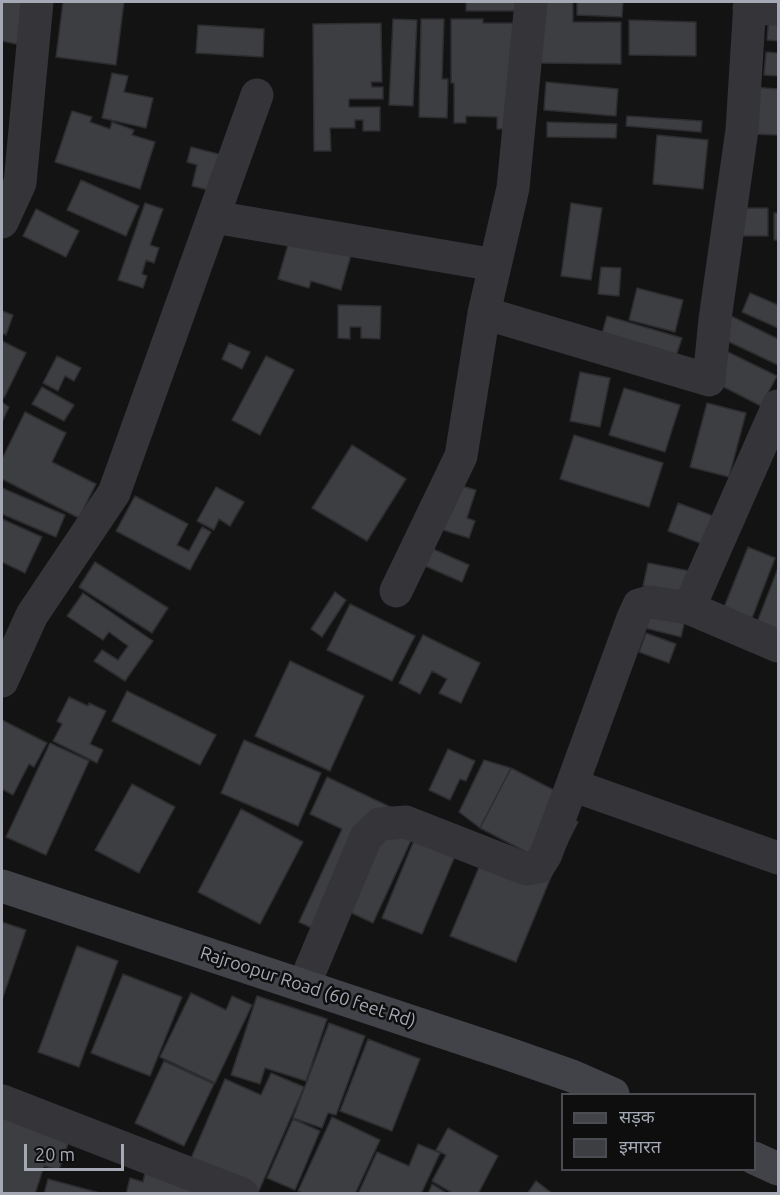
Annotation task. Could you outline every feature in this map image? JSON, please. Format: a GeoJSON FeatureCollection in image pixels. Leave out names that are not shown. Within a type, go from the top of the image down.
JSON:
{"type":"FeatureCollection","features":[{"type":"Feature","properties":{"kind":"main road","name":"Rajroopur Road (60 feet Rd)"},"geometry":{"type":"LineString","coordinates":[[2,886],[572,1076],[609,1093]]}},
{"type":"Feature","properties":{"kind":"main road"},"geometry":{"type":"LineString","coordinates":[[756,1159],[778,1169]]}},
{"type":"Feature","properties":{"kind":"street"},"geometry":{"type":"LineString","coordinates":[[2,222],[20,183],[36,2]]}},
{"type":"Feature","properties":{"kind":"street"},"geometry":{"type":"LineString","coordinates":[[396,591],[461,456],[484,313],[513,188],[531,2]]}},
{"type":"Feature","properties":{"kind":"street"},"geometry":{"type":"LineString","coordinates":[[484,313],[709,380],[715,319],[759,6]]}},
{"type":"Feature","properties":{"kind":"street"},"geometry":{"type":"LineString","coordinates":[[2,681],[32,615],[114,493],[257,95]]}},
{"type":"Feature","properties":{"kind":"street"},"geometry":{"type":"LineString","coordinates":[[214,217],[495,266]]}},
{"type":"Feature","properties":{"kind":"street"},"geometry":{"type":"LineString","coordinates":[[689,608],[778,406]]}},
{"type":"Feature","properties":{"kind":"street"},"geometry":{"type":"LineString","coordinates":[[304,985],[366,837],[380,825],[406,822],[526,869],[538,867],[546,854],[639,605],[650,602],[689,608],[778,646]]}},
{"type":"Feature","properties":{"kind":"street"},"geometry":{"type":"LineString","coordinates":[[572,785],[778,858]]}},
{"type":"Feature","properties":{"kind":"street"},"geometry":{"type":"LineString","coordinates":[[2,1101],[242,1194]]}},
{"type":"Feature","properties":{"kind":"building"},"geometry":{"type":"Polygon","coordinates":[[[2,2],[27,2],[21,45],[2,41],[2,2]]]}},
{"type":"Feature","properties":{"kind":"building"},"geometry":{"type":"Polygon","coordinates":[[[63,2],[124,2],[116,65],[56,57],[63,2]]]}},
{"type":"Feature","properties":{"kind":"building"},"geometry":{"type":"Polygon","coordinates":[[[466,2],[527,2],[527,11],[466,11],[466,2]]]}},
{"type":"Feature","properties":{"kind":"building"},"geometry":{"type":"Polygon","coordinates":[[[537,2],[573,2],[573,22],[621,22],[621,64],[536,63],[537,2]]]}},
{"type":"Feature","properties":{"kind":"building"},"geometry":{"type":"Polygon","coordinates":[[[577,2],[623,2],[622,17],[577,15],[577,2]]]}},
{"type":"Feature","properties":{"kind":"building"},"geometry":{"type":"Polygon","coordinates":[[[769,14],[778,15],[778,41],[767,40],[769,14]]]}},
{"type":"Feature","properties":{"kind":"building"},"geometry":{"type":"Polygon","coordinates":[[[393,19],[417,20],[413,106],[389,105],[393,19]]]}},
{"type":"Feature","properties":{"kind":"building"},"geometry":{"type":"Polygon","coordinates":[[[421,19],[444,19],[442,79],[448,79],[447,118],[419,117],[421,19]]]}},
{"type":"Feature","properties":{"kind":"building"},"geometry":{"type":"Polygon","coordinates":[[[451,19],[483,19],[483,23],[520,23],[512,129],[497,129],[497,117],[466,116],[466,123],[454,123],[454,83],[451,83],[451,19]]]}},
{"type":"Feature","properties":{"kind":"building"},"geometry":{"type":"Polygon","coordinates":[[[629,20],[696,22],[696,56],[629,55],[629,20]]]}},
{"type":"Feature","properties":{"kind":"building"},"geometry":{"type":"Polygon","coordinates":[[[381,23],[382,82],[371,82],[372,87],[383,87],[383,99],[349,99],[349,107],[380,107],[380,131],[363,131],[363,120],[355,120],[355,128],[330,128],[331,151],[314,151],[313,24],[381,23]]]}},
{"type":"Feature","properties":{"kind":"building"},"geometry":{"type":"Polygon","coordinates":[[[198,25],[264,29],[263,57],[196,53],[198,25]]]}},
{"type":"Feature","properties":{"kind":"building"},"geometry":{"type":"Polygon","coordinates":[[[766,52],[778,53],[778,76],[764,75],[766,52]]]}},
{"type":"Feature","properties":{"kind":"building"},"geometry":{"type":"Polygon","coordinates":[[[112,73],[128,76],[124,92],[153,98],[146,128],[102,118],[112,73]]]}},
{"type":"Feature","properties":{"kind":"building"},"geometry":{"type":"Polygon","coordinates":[[[546,82],[618,89],[616,116],[544,110],[546,82]]]}},
{"type":"Feature","properties":{"kind":"building"},"geometry":{"type":"Polygon","coordinates":[[[752,87],[778,89],[778,135],[749,134],[752,87]]]}},
{"type":"Feature","properties":{"kind":"building"},"geometry":{"type":"Polygon","coordinates":[[[72,111],[92,117],[90,122],[110,129],[112,122],[134,130],[132,135],[155,142],[140,189],[55,162],[72,111]]]}},
{"type":"Feature","properties":{"kind":"building"},"geometry":{"type":"Polygon","coordinates":[[[627,116],[702,121],[701,132],[626,126],[627,116]]]}},
{"type":"Feature","properties":{"kind":"building"},"geometry":{"type":"Polygon","coordinates":[[[547,122],[617,124],[616,138],[547,137],[547,122]]]}},
{"type":"Feature","properties":{"kind":"building"},"geometry":{"type":"Polygon","coordinates":[[[657,135],[708,140],[703,189],[653,184],[657,135]]]}},
{"type":"Feature","properties":{"kind":"building"},"geometry":{"type":"Polygon","coordinates":[[[191,147],[226,156],[217,192],[192,186],[197,165],[187,162],[191,147]]]}},
{"type":"Feature","properties":{"kind":"building"},"geometry":{"type":"Polygon","coordinates":[[[81,180],[139,206],[126,236],[67,210],[81,180]]]}},
{"type":"Feature","properties":{"kind":"building"},"geometry":{"type":"Polygon","coordinates":[[[145,203],[163,209],[150,245],[159,248],[154,263],[146,260],[142,274],[147,276],[143,288],[118,280],[145,203]]]}},
{"type":"Feature","properties":{"kind":"building"},"geometry":{"type":"Polygon","coordinates":[[[571,203],[602,208],[591,280],[561,276],[571,203]]]}},
{"type":"Feature","properties":{"kind":"building"},"geometry":{"type":"Polygon","coordinates":[[[741,208],[768,208],[768,236],[741,236],[741,208]]]}},
{"type":"Feature","properties":{"kind":"building"},"geometry":{"type":"Polygon","coordinates":[[[36,209],[79,231],[66,257],[23,236],[36,209]]]}},
{"type":"Feature","properties":{"kind":"building"},"geometry":{"type":"Polygon","coordinates":[[[774,213],[778,213],[778,240],[774,240],[774,213]]]}},
{"type":"Feature","properties":{"kind":"building"},"geometry":{"type":"Polygon","coordinates":[[[292,231],[353,248],[341,290],[311,281],[309,288],[278,279],[292,231]]]}},
{"type":"Feature","properties":{"kind":"building"},"geometry":{"type":"Polygon","coordinates":[[[601,267],[621,268],[619,296],[598,294],[601,267]]]}},
{"type":"Feature","properties":{"kind":"building"},"geometry":{"type":"Polygon","coordinates":[[[637,288],[683,300],[675,332],[629,320],[637,288]]]}},
{"type":"Feature","properties":{"kind":"building"},"geometry":{"type":"Polygon","coordinates":[[[750,293],[778,305],[778,328],[742,312],[750,293]]]}},
{"type":"Feature","properties":{"kind":"building"},"geometry":{"type":"Polygon","coordinates":[[[338,305],[381,306],[380,339],[361,338],[361,327],[350,327],[350,339],[338,338],[338,305]]]}},
{"type":"Feature","properties":{"kind":"building"},"geometry":{"type":"Polygon","coordinates":[[[2,311],[13,315],[6,335],[2,333],[2,311]]]}},
{"type":"Feature","properties":{"kind":"building"},"geometry":{"type":"Polygon","coordinates":[[[607,316],[682,338],[675,359],[601,337],[607,316]]]}},
{"type":"Feature","properties":{"kind":"building"},"geometry":{"type":"Polygon","coordinates":[[[731,316],[778,339],[778,365],[721,338],[731,316]]]}},
{"type":"Feature","properties":{"kind":"building"},"geometry":{"type":"Polygon","coordinates":[[[2,341],[26,353],[4,398],[2,396],[2,341]]]}},
{"type":"Feature","properties":{"kind":"building"},"geometry":{"type":"Polygon","coordinates":[[[229,343],[250,352],[242,369],[222,359],[229,343]]]}},
{"type":"Feature","properties":{"kind":"building"},"geometry":{"type":"Polygon","coordinates":[[[728,352],[777,376],[761,406],[714,382],[728,352]]]}},
{"type":"Feature","properties":{"kind":"building"},"geometry":{"type":"Polygon","coordinates":[[[57,356],[81,368],[74,381],[65,376],[58,391],[43,383],[57,356]]]}},
{"type":"Feature","properties":{"kind":"building"},"geometry":{"type":"Polygon","coordinates":[[[266,356],[294,370],[260,435],[232,420],[266,356]]]}},
{"type":"Feature","properties":{"kind":"building"},"geometry":{"type":"Polygon","coordinates":[[[580,372],[610,378],[600,427],[570,421],[580,372]]]}},
{"type":"Feature","properties":{"kind":"building"},"geometry":{"type":"Polygon","coordinates":[[[42,387],[74,405],[64,421],[32,404],[42,387]]]}},
{"type":"Feature","properties":{"kind":"building"},"geometry":{"type":"Polygon","coordinates":[[[624,388],[680,405],[665,452],[609,435],[624,388]]]}},
{"type":"Feature","properties":{"kind":"building"},"geometry":{"type":"Polygon","coordinates":[[[2,402],[9,407],[2,422],[2,402]]]}},
{"type":"Feature","properties":{"kind":"building"},"geometry":{"type":"Polygon","coordinates":[[[707,403],[746,413],[729,477],[690,467],[707,403]]]}},
{"type":"Feature","properties":{"kind":"building"},"geometry":{"type":"Polygon","coordinates":[[[25,412],[66,433],[52,462],[96,484],[79,518],[2,479],[2,459],[25,412]]]}},
{"type":"Feature","properties":{"kind":"building"},"geometry":{"type":"Polygon","coordinates":[[[574,435],[663,463],[649,507],[560,479],[574,435]]]}},
{"type":"Feature","properties":{"kind":"building"},"geometry":{"type":"Polygon","coordinates":[[[352,445],[406,479],[367,541],[312,508],[352,445]]]}},
{"type":"Feature","properties":{"kind":"building"},"geometry":{"type":"Polygon","coordinates":[[[458,485],[476,490],[467,518],[475,521],[469,538],[443,530],[458,485]]]}},
{"type":"Feature","properties":{"kind":"building"},"geometry":{"type":"Polygon","coordinates":[[[216,487],[244,502],[230,526],[219,519],[214,530],[197,521],[216,487]]]}},
{"type":"Feature","properties":{"kind":"building"},"geometry":{"type":"Polygon","coordinates":[[[2,488],[65,515],[56,537],[2,514],[2,488]]]}},
{"type":"Feature","properties":{"kind":"building"},"geometry":{"type":"Polygon","coordinates":[[[135,496],[188,524],[177,545],[189,551],[202,527],[211,532],[190,570],[116,531],[135,496]]]}},
{"type":"Feature","properties":{"kind":"building"},"geometry":{"type":"Polygon","coordinates":[[[678,503],[716,517],[705,545],[668,531],[678,503]]]}},
{"type":"Feature","properties":{"kind":"building"},"geometry":{"type":"Polygon","coordinates":[[[2,519],[42,537],[25,573],[2,562],[2,519]]]}},
{"type":"Feature","properties":{"kind":"building"},"geometry":{"type":"Polygon","coordinates":[[[424,545],[469,565],[462,582],[416,562],[424,545]]]}},
{"type":"Feature","properties":{"kind":"building"},"geometry":{"type":"Polygon","coordinates":[[[748,547],[775,558],[749,626],[721,615],[748,547]]]}},
{"type":"Feature","properties":{"kind":"building"},"geometry":{"type":"Polygon","coordinates":[[[95,562],[168,608],[152,633],[79,587],[95,562]]]}},
{"type":"Feature","properties":{"kind":"building"},"geometry":{"type":"Polygon","coordinates":[[[648,563],[690,571],[686,593],[643,586],[648,563]]]}},
{"type":"Feature","properties":{"kind":"building"},"geometry":{"type":"Polygon","coordinates":[[[778,568],[778,634],[756,625],[778,568]]]}},
{"type":"Feature","properties":{"kind":"building"},"geometry":{"type":"Polygon","coordinates":[[[335,592],[346,600],[322,637],[311,629],[335,592]]]}},
{"type":"Feature","properties":{"kind":"building"},"geometry":{"type":"Polygon","coordinates":[[[83,593],[153,641],[125,681],[94,661],[102,650],[118,660],[128,646],[109,632],[103,640],[67,616],[83,593]]]}},
{"type":"Feature","properties":{"kind":"building"},"geometry":{"type":"Polygon","coordinates":[[[638,603],[686,615],[681,637],[633,625],[638,603]]]}},
{"type":"Feature","properties":{"kind":"building"},"geometry":{"type":"Polygon","coordinates":[[[350,604],[415,636],[392,681],[327,650],[350,604]]]}},
{"type":"Feature","properties":{"kind":"building"},"geometry":{"type":"Polygon","coordinates":[[[646,633],[676,644],[669,663],[639,652],[646,633]]]}},
{"type":"Feature","properties":{"kind":"building"},"geometry":{"type":"Polygon","coordinates":[[[423,635],[480,663],[461,703],[439,693],[447,679],[432,671],[420,694],[399,683],[423,635]]]}},
{"type":"Feature","properties":{"kind":"building"},"geometry":{"type":"Polygon","coordinates":[[[290,661],[364,696],[330,771],[255,736],[290,661]]]}},
{"type":"Feature","properties":{"kind":"building"},"geometry":{"type":"Polygon","coordinates":[[[127,691],[216,735],[200,765],[112,721],[127,691]]]}},
{"type":"Feature","properties":{"kind":"building"},"geometry":{"type":"Polygon","coordinates":[[[69,697],[106,711],[90,744],[103,750],[97,763],[53,741],[62,724],[57,721],[69,697]]]}},
{"type":"Feature","properties":{"kind":"building"},"geometry":{"type":"Polygon","coordinates":[[[2,720],[47,743],[34,767],[29,764],[13,795],[2,789],[2,720]]]}},
{"type":"Feature","properties":{"kind":"building"},"geometry":{"type":"Polygon","coordinates":[[[244,740],[321,773],[298,826],[221,793],[244,740]]]}},
{"type":"Feature","properties":{"kind":"building"},"geometry":{"type":"Polygon","coordinates":[[[50,743],[89,761],[46,855],[6,837],[50,743]]]}},
{"type":"Feature","properties":{"kind":"building"},"geometry":{"type":"Polygon","coordinates":[[[448,749],[475,761],[466,781],[460,779],[450,800],[429,790],[448,749]]]}},
{"type":"Feature","properties":{"kind":"building"},"geometry":{"type":"Polygon","coordinates":[[[484,760],[511,768],[480,828],[459,812],[484,760]]]}},
{"type":"Feature","properties":{"kind":"building"},"geometry":{"type":"Polygon","coordinates":[[[511,768],[575,801],[567,817],[578,822],[555,867],[480,828],[511,768]]]}},
{"type":"Feature","properties":{"kind":"building"},"geometry":{"type":"Polygon","coordinates":[[[327,777],[420,821],[373,923],[343,909],[331,937],[299,922],[342,829],[310,814],[327,777]]]}},
{"type":"Feature","properties":{"kind":"building"},"geometry":{"type":"Polygon","coordinates":[[[132,784],[175,807],[139,873],[95,850],[132,784]]]}},
{"type":"Feature","properties":{"kind":"building"},"geometry":{"type":"Polygon","coordinates":[[[241,809],[303,842],[260,924],[198,892],[241,809]]]}},
{"type":"Feature","properties":{"kind":"building"},"geometry":{"type":"Polygon","coordinates":[[[417,833],[458,849],[422,934],[382,918],[417,833]]]}},
{"type":"Feature","properties":{"kind":"building"},"geometry":{"type":"Polygon","coordinates":[[[490,841],[555,867],[516,962],[450,936],[490,841]]]}},
{"type":"Feature","properties":{"kind":"building"},"geometry":{"type":"Polygon","coordinates":[[[2,922],[26,930],[2,1000],[2,922]]]}},
{"type":"Feature","properties":{"kind":"building"},"geometry":{"type":"Polygon","coordinates":[[[77,946],[118,961],[79,1067],[38,1052],[77,946]]]}},
{"type":"Feature","properties":{"kind":"building"},"geometry":{"type":"Polygon","coordinates":[[[123,974],[182,997],[150,1076],[91,1053],[123,974]]]}},
{"type":"Feature","properties":{"kind":"building"},"geometry":{"type":"Polygon","coordinates":[[[191,993],[226,1010],[232,996],[252,1005],[215,1083],[160,1057],[191,993]]]}},
{"type":"Feature","properties":{"kind":"building"},"geometry":{"type":"Polygon","coordinates":[[[257,996],[327,1019],[306,1081],[265,1068],[260,1084],[231,1075],[257,996]]]}},
{"type":"Feature","properties":{"kind":"building"},"geometry":{"type":"Polygon","coordinates":[[[329,1023],[365,1036],[336,1115],[328,1113],[322,1128],[293,1118],[329,1023]]]}},
{"type":"Feature","properties":{"kind":"building"},"geometry":{"type":"Polygon","coordinates":[[[368,1039],[420,1059],[392,1131],[340,1111],[368,1039]]]}},
{"type":"Feature","properties":{"kind":"building"},"geometry":{"type":"Polygon","coordinates":[[[164,1061],[214,1084],[184,1146],[135,1123],[164,1061]]]}},
{"type":"Feature","properties":{"kind":"building"},"geometry":{"type":"Polygon","coordinates":[[[271,1073],[304,1087],[258,1193],[189,1163],[225,1079],[261,1095],[271,1073]]]}},
{"type":"Feature","properties":{"kind":"building"},"geometry":{"type":"Polygon","coordinates":[[[2,1113],[71,1135],[59,1170],[44,1166],[35,1194],[2,1194],[2,1113]]]}},
{"type":"Feature","properties":{"kind":"building"},"geometry":{"type":"Polygon","coordinates":[[[332,1117],[380,1140],[355,1194],[304,1194],[298,1191],[332,1117]]]}},
{"type":"Feature","properties":{"kind":"building"},"geometry":{"type":"Polygon","coordinates":[[[293,1119],[320,1131],[295,1190],[267,1178],[293,1119]]]}},
{"type":"Feature","properties":{"kind":"building"},"geometry":{"type":"Polygon","coordinates":[[[448,1128],[498,1156],[478,1194],[454,1194],[432,1181],[446,1155],[436,1150],[448,1128]]]}},
{"type":"Feature","properties":{"kind":"building"},"geometry":{"type":"Polygon","coordinates":[[[418,1144],[440,1153],[421,1194],[358,1194],[377,1152],[409,1166],[418,1144]]]}},
{"type":"Feature","properties":{"kind":"building"},"geometry":{"type":"Polygon","coordinates":[[[146,1168],[215,1194],[126,1194],[130,1178],[143,1182],[146,1168]]]}},
{"type":"Feature","properties":{"kind":"building"},"geometry":{"type":"Polygon","coordinates":[[[48,1179],[100,1193],[100,1194],[44,1194],[48,1179]]]}},
{"type":"Feature","properties":{"kind":"building"},"geometry":{"type":"Polygon","coordinates":[[[536,1181],[553,1194],[527,1194],[536,1181]]]}},
{"type":"Feature","properties":{"kind":"building"},"geometry":{"type":"Polygon","coordinates":[[[432,1184],[448,1194],[428,1194],[432,1184]]]}}]}
